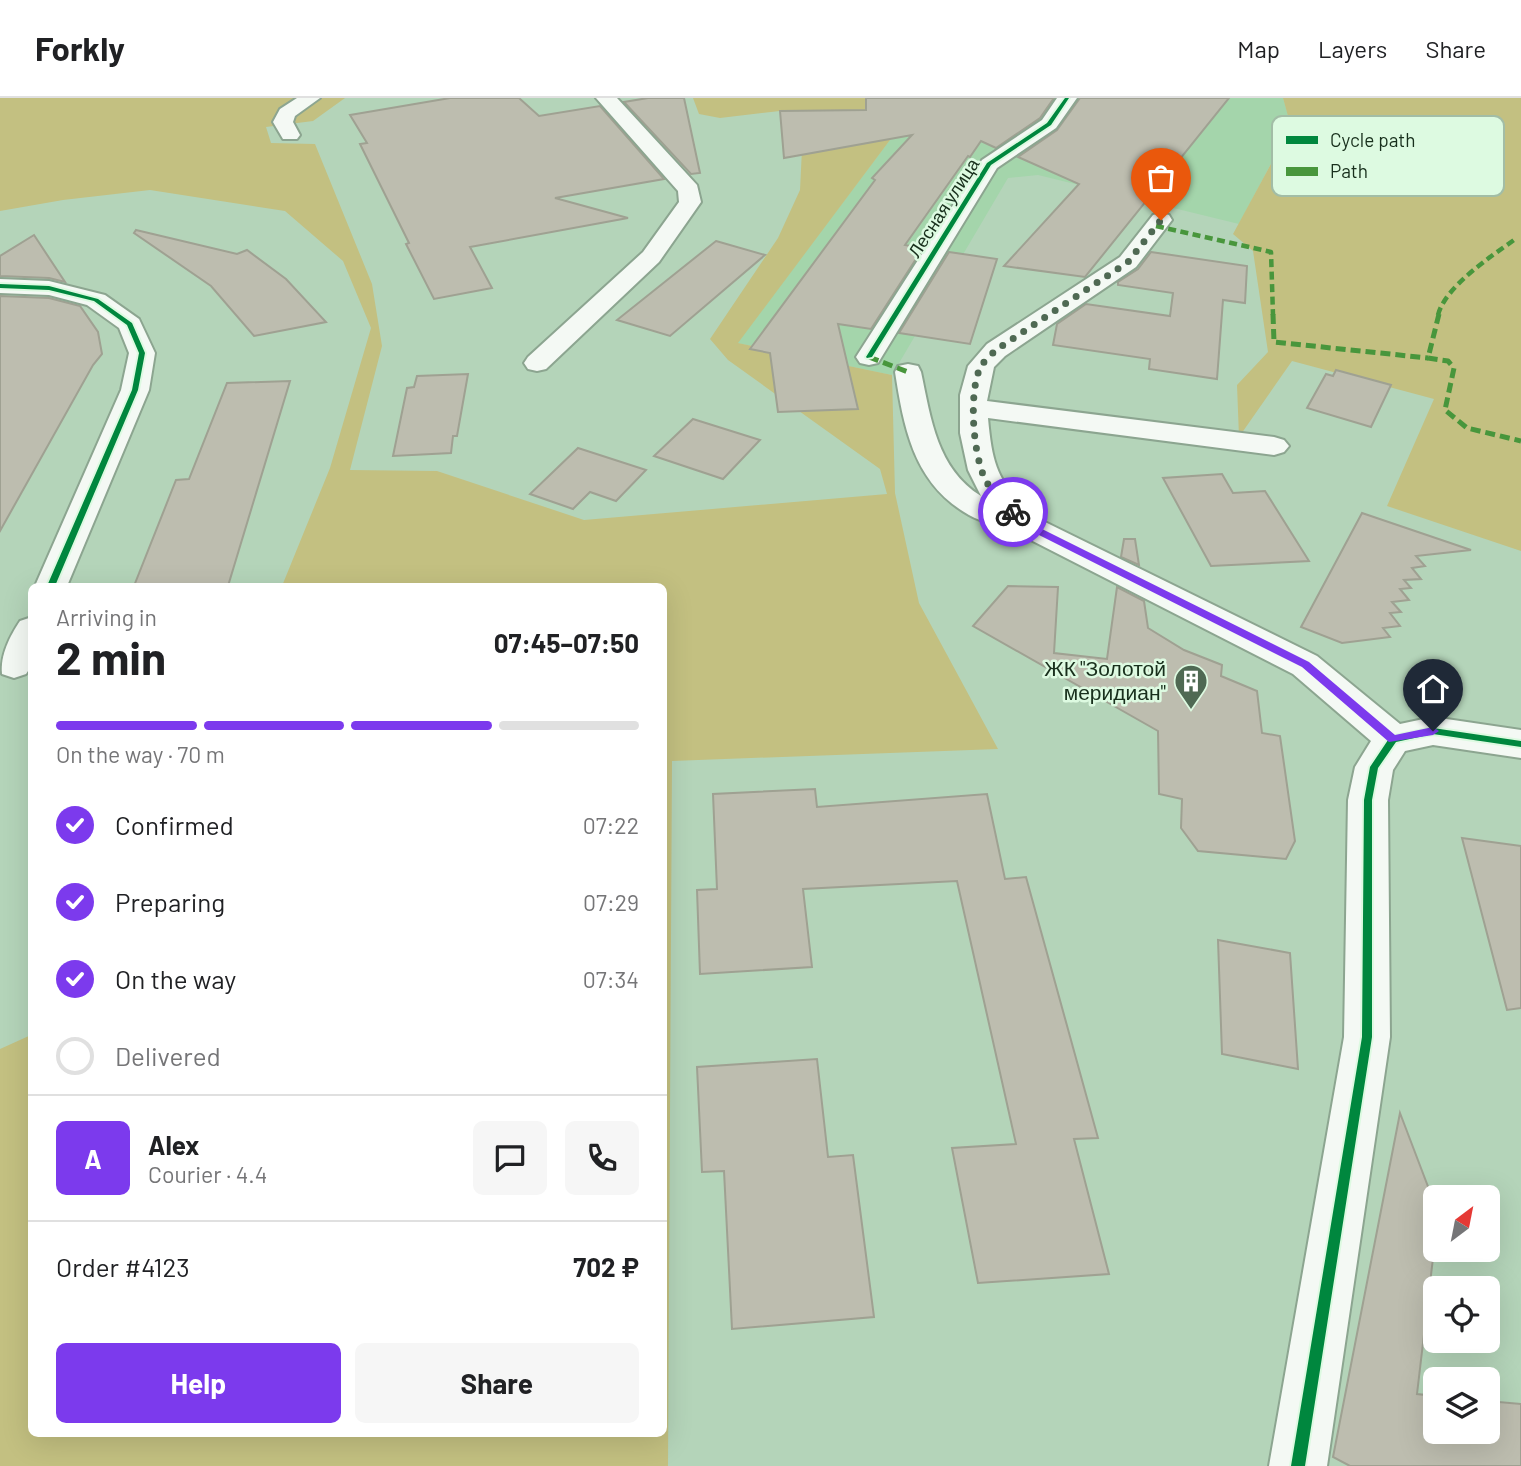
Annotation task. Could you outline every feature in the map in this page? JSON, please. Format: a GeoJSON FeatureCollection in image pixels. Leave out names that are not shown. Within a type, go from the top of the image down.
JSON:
{"type":"FeatureCollection","features":[{"type":"Feature","properties":{"kind":"street"},"geometry":{"type":"LineString","coordinates":[[290,135],[283,122],[287,113],[310,98]]}},
{"type":"Feature","properties":{"kind":"street"},"geometry":{"type":"LineString","coordinates":[[537,363],[651,257],[691,202],[689,190],[606,98]]}},
{"type":"Feature","properties":{"kind":"street","name":"Лесная улица"},"geometry":{"type":"LineString","coordinates":[[869,357],[989,164],[1049,124],[1067,98]]}},
{"type":"Feature","properties":{"kind":"street"},"geometry":{"type":"LineString","coordinates":[[1034,529],[996,497],[985,478],[974,430],[975,384],[982,366],[996,350],[1128,262],[1161,220]]}},
{"type":"Feature","properties":{"kind":"street"},"geometry":{"type":"LineString","coordinates":[[0,286],[49,288],[96,300],[130,324],[142,353],[135,390],[52,583]]}},
{"type":"Feature","properties":{"kind":"street"},"geometry":{"type":"LineString","coordinates":[[908,372],[918,430],[927,458],[951,487],[985,512],[1034,529],[1305,665],[1393,739]]}},
{"type":"Feature","properties":{"kind":"street"},"geometry":{"type":"LineString","coordinates":[[975,408],[1274,446]]}},
{"type":"Feature","properties":{"kind":"street"},"geometry":{"type":"LineString","coordinates":[[14,665],[28,637]]}},
{"type":"Feature","properties":{"kind":"street"},"geometry":{"type":"LineString","coordinates":[[1298,1466],[1367,1037],[1368,800],[1374,767],[1393,739],[1433,731],[1521,744]]}},
{"type":"Feature","properties":{"kind":"shaded area"},"geometry":{"type":"Polygon","coordinates":[[[0,98],[345,98],[313,121],[266,127],[271,143],[315,144],[372,284],[382,346],[350,470],[437,471],[584,520],[887,494],[880,469],[728,360],[710,339],[778,238],[800,190],[802,149],[879,111],[780,111],[720,118],[699,114],[693,98],[879,98],[893,136],[738,343],[892,375],[895,493],[919,603],[998,749],[672,761],[668,1466],[0,1466],[0,1049],[28,1036],[28,1437],[667,1437],[667,583],[283,583],[330,468],[371,328],[343,261],[285,211],[150,190],[63,200],[0,211],[0,98]]]}},
{"type":"Feature","properties":{"kind":"shaded area"},"geometry":{"type":"Polygon","coordinates":[[[993,98],[1283,98],[1288,116],[1272,116],[1272,162],[1239,224],[1038,175],[1008,178],[892,375],[737,343],[893,136],[993,98]]]}},
{"type":"Feature","properties":{"kind":"shaded area"},"geometry":{"type":"Polygon","coordinates":[[[1283,98],[1521,98],[1521,551],[1387,506],[1434,399],[1292,361],[1239,437],[1237,385],[1268,352],[1253,251],[1233,234],[1272,162],[1272,196],[1504,196],[1504,116],[1288,116],[1283,98]]]}},
{"type":"Feature","properties":{"kind":"building"},"geometry":{"type":"Polygon","coordinates":[[[450,98],[519,98],[539,116],[600,106],[664,179],[555,198],[628,218],[470,247],[492,288],[434,299],[360,144],[367,143],[350,115],[450,98]]]}},
{"type":"Feature","properties":{"kind":"building"},"geometry":{"type":"Polygon","coordinates":[[[648,98],[684,98],[700,173],[691,174],[624,102],[648,98]]]}},
{"type":"Feature","properties":{"kind":"building"},"geometry":{"type":"Polygon","coordinates":[[[866,98],[1054,98],[1040,118],[996,148],[981,141],[970,157],[968,156],[905,245],[923,248],[871,329],[838,324],[858,409],[778,412],[770,353],[750,349],[875,180],[872,178],[912,135],[784,158],[780,111],[866,110],[866,98]]]}},
{"type":"Feature","properties":{"kind":"building"},"geometry":{"type":"Polygon","coordinates":[[[1080,98],[1229,98],[1085,277],[1004,266],[1079,184],[1018,157],[1057,130],[1080,98]]]}},
{"type":"Feature","properties":{"kind":"building"},"geometry":{"type":"Polygon","coordinates":[[[136,230],[237,254],[247,250],[286,279],[326,322],[254,336],[211,286],[134,233],[136,230]]]}},
{"type":"Feature","properties":{"kind":"building"},"geometry":{"type":"Polygon","coordinates":[[[34,235],[65,282],[49,278],[0,276],[0,256],[34,235]]]}},
{"type":"Feature","properties":{"kind":"building"},"geometry":{"type":"Polygon","coordinates":[[[716,241],[765,255],[670,336],[617,320],[716,241]]]}},
{"type":"Feature","properties":{"kind":"building"},"geometry":{"type":"Polygon","coordinates":[[[949,252],[997,259],[970,344],[899,333],[949,252]]]}},
{"type":"Feature","properties":{"kind":"building"},"geometry":{"type":"Polygon","coordinates":[[[1151,252],[1247,266],[1245,303],[1223,300],[1217,379],[1149,369],[1150,359],[1053,345],[1057,324],[1086,304],[1170,316],[1173,293],[1118,285],[1118,282],[1138,269],[1151,252]]]}},
{"type":"Feature","properties":{"kind":"building"},"geometry":{"type":"Polygon","coordinates":[[[0,296],[49,298],[80,306],[98,332],[102,354],[93,365],[0,531],[0,296]]]}},
{"type":"Feature","properties":{"kind":"building"},"geometry":{"type":"Polygon","coordinates":[[[1336,370],[1391,385],[1371,427],[1307,408],[1326,374],[1333,376],[1336,370]]]}},
{"type":"Feature","properties":{"kind":"building"},"geometry":{"type":"Polygon","coordinates":[[[468,374],[457,436],[453,436],[451,453],[393,456],[407,388],[414,387],[417,376],[468,374]]]}},
{"type":"Feature","properties":{"kind":"building"},"geometry":{"type":"Polygon","coordinates":[[[290,381],[229,583],[135,583],[176,480],[189,479],[227,383],[290,381]]]}},
{"type":"Feature","properties":{"kind":"building"},"geometry":{"type":"Polygon","coordinates":[[[693,419],[760,440],[723,479],[654,456],[693,419]]]}},
{"type":"Feature","properties":{"kind":"building"},"geometry":{"type":"Polygon","coordinates":[[[578,448],[646,470],[616,501],[590,492],[573,509],[530,494],[578,448]]]}},
{"type":"Feature","properties":{"kind":"building"},"geometry":{"type":"Polygon","coordinates":[[[1222,474],[1233,493],[1265,491],[1309,561],[1211,566],[1163,478],[1222,474]]]}},
{"type":"Feature","properties":{"kind":"building"},"geometry":{"type":"Polygon","coordinates":[[[1362,513],[1471,550],[1416,556],[1425,566],[1412,568],[1421,579],[1404,580],[1411,588],[1400,589],[1409,600],[1392,602],[1401,612],[1390,613],[1400,626],[1383,628],[1390,637],[1342,643],[1301,627],[1362,513]]]}},
{"type":"Feature","properties":{"kind":"building"},"geometry":{"type":"Polygon","coordinates":[[[1124,539],[1135,539],[1139,565],[1121,557],[1124,539]]]}},
{"type":"Feature","properties":{"kind":"building","name":"ЖК \"Золотой меридиан\""},"geometry":{"type":"Polygon","coordinates":[[[1008,586],[1058,587],[1054,653],[1107,659],[1117,587],[1144,601],[1148,628],[1184,650],[1222,665],[1221,676],[1257,691],[1262,733],[1280,736],[1295,841],[1286,859],[1198,851],[1181,828],[1182,799],[1159,794],[1158,731],[973,626],[1008,586]]]}},
{"type":"Feature","properties":{"kind":"building"},"geometry":{"type":"Polygon","coordinates":[[[815,789],[817,807],[987,794],[1005,879],[1026,877],[1098,1138],[1074,1139],[1109,1274],[978,1283],[952,1148],[1016,1144],[957,881],[803,889],[812,967],[700,974],[697,890],[717,889],[713,794],[815,789]]]}},
{"type":"Feature","properties":{"kind":"building"},"geometry":{"type":"Polygon","coordinates":[[[1462,838],[1521,846],[1521,1008],[1507,1010],[1462,838]]]}},
{"type":"Feature","properties":{"kind":"building"},"geometry":{"type":"Polygon","coordinates":[[[1218,940],[1290,953],[1298,1069],[1222,1054],[1218,940]]]}},
{"type":"Feature","properties":{"kind":"building"},"geometry":{"type":"Polygon","coordinates":[[[817,1059],[828,1157],[853,1155],[874,1317],[732,1329],[724,1171],[702,1172],[697,1067],[817,1059]]]}},
{"type":"Feature","properties":{"kind":"building"},"geometry":{"type":"Polygon","coordinates":[[[1400,1113],[1427,1185],[1423,1185],[1423,1262],[1433,1262],[1431,1276],[1423,1276],[1423,1343],[1417,1394],[1423,1395],[1423,1444],[1500,1444],[1500,1402],[1521,1404],[1521,1466],[1350,1466],[1333,1457],[1400,1113]]]}},
{"type":"Feature","properties":{"kind":"marked path"},"geometry":{"type":"LineString","coordinates":[[1156,226],[1271,252],[1274,342],[1428,358]]}},
{"type":"Feature","properties":{"kind":"marked path"},"geometry":{"type":"LineString","coordinates":[[1514,240],[1480,264],[1441,305],[1428,358],[1448,361],[1454,368],[1445,410],[1467,428],[1521,441]]}},
{"type":"Feature","properties":{"kind":"marked path"},"geometry":{"type":"LineString","coordinates":[[869,357],[908,372]]}},
{"type":"Feature","properties":{"kind":"cycle path"},"geometry":{"type":"LineString","coordinates":[[869,357],[989,164],[1049,124],[1067,98]]}},
{"type":"Feature","properties":{"kind":"cycle path"},"geometry":{"type":"LineString","coordinates":[[0,286],[49,288],[96,300],[130,324],[142,353],[135,390],[52,583]]}},
{"type":"Feature","properties":{"kind":"cycle path"},"geometry":{"type":"LineString","coordinates":[[1298,1466],[1367,1037],[1368,800],[1374,767],[1393,739],[1433,731],[1521,744]]}},
{"type":"Feature","properties":{"kind":"way so far"},"geometry":{"type":"LineString","coordinates":[[1013,512],[996,497],[985,478],[980,460],[974,430],[975,384],[982,366],[996,350],[1128,262],[1161,220]]}},
{"type":"Feature","properties":{"kind":"place","name":"ЖК \"Золотой меридиан\""},"geometry":{"type":"Point","coordinates":[1191,711]}},
{"type":"Feature","properties":{"kind":"route"},"geometry":{"type":"LineString","coordinates":[[1013,512],[1034,529],[1305,665],[1393,739],[1433,731]]}}]}
